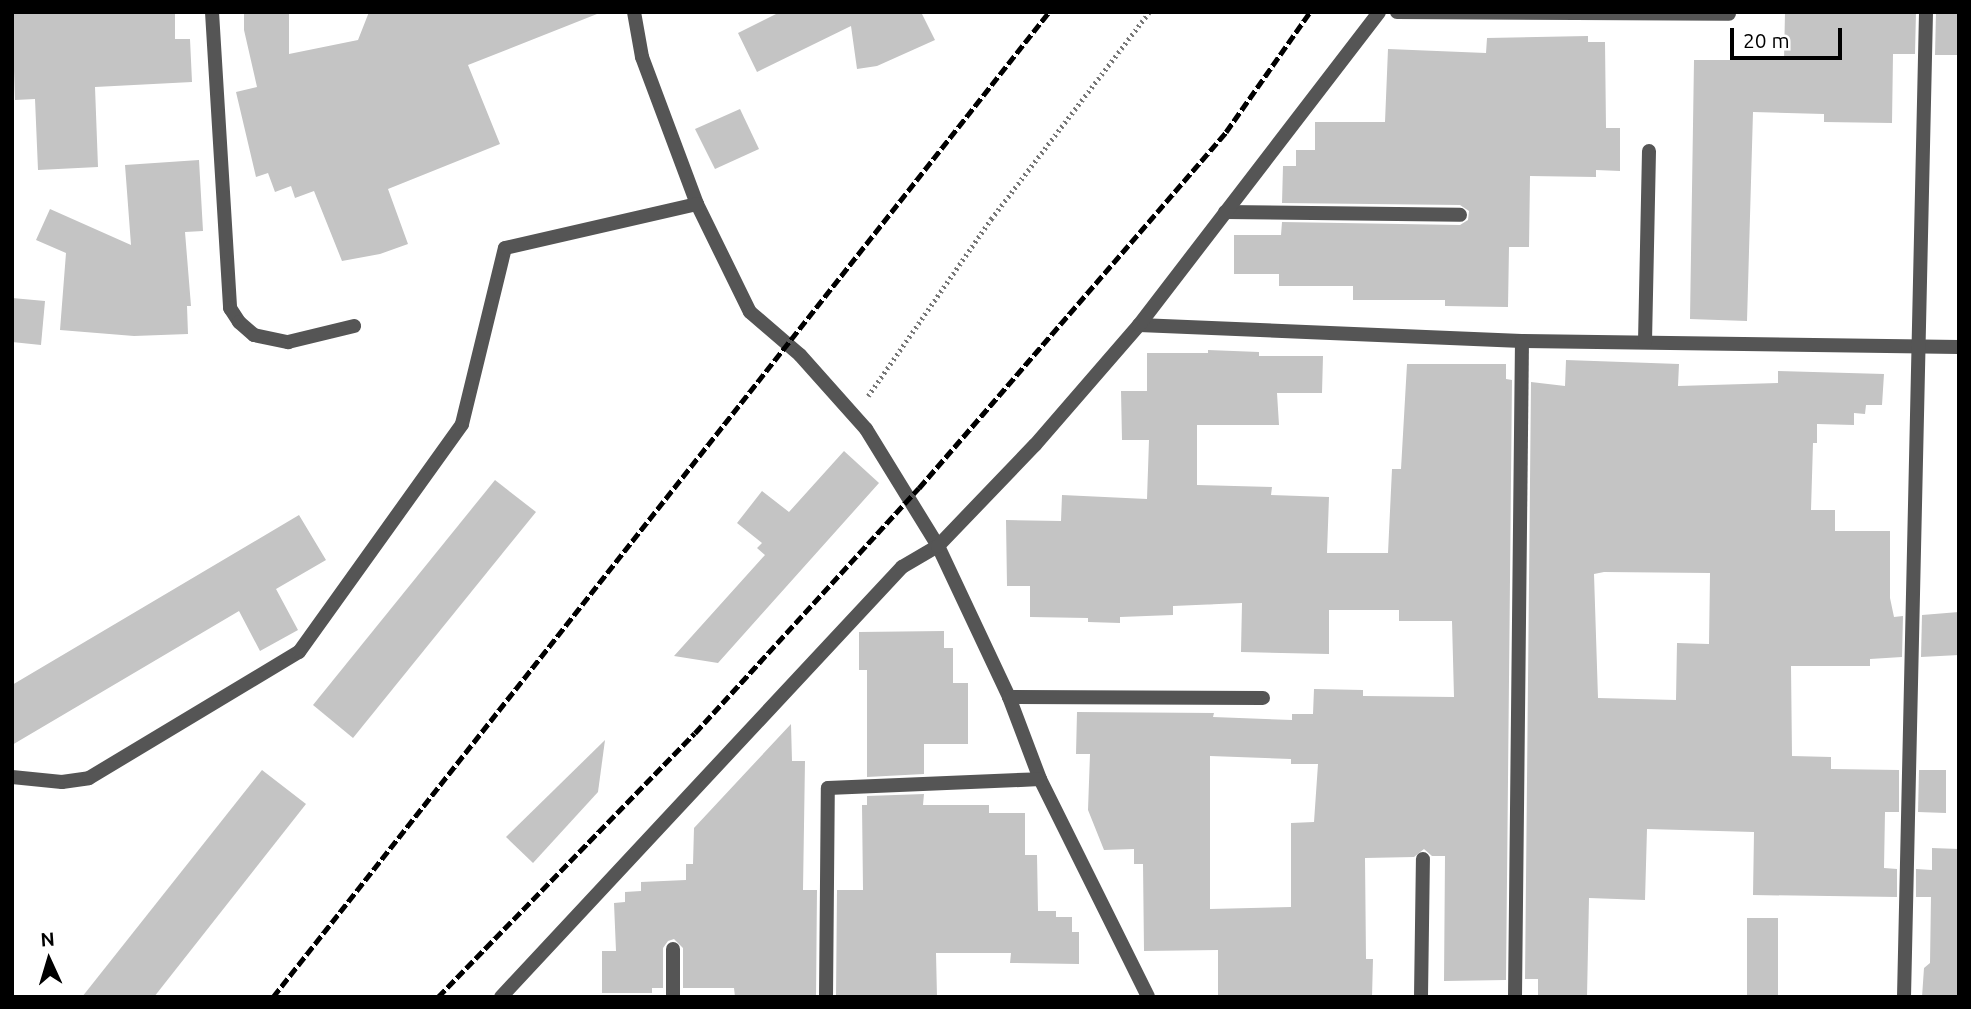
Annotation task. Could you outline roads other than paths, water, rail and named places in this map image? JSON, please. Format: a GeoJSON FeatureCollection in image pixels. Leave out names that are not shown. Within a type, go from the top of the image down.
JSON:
{"type":"FeatureCollection","features":[{"type":"Feature","properties":{"kind":"street"},"geometry":{"type":"LineString","coordinates":[[212,12],[230,308],[239,322],[254,335],[288,342],[354,326]]}},
{"type":"Feature","properties":{"kind":"street"},"geometry":{"type":"LineString","coordinates":[[634,12],[642,57],[697,204],[750,312],[800,355],[866,429],[938,546],[1009,697],[1040,779],[1148,997]]}},
{"type":"Feature","properties":{"kind":"street"},"geometry":{"type":"LineString","coordinates":[[501,997],[902,567],[938,546],[1035,445],[1139,325],[1379,12]]}},
{"type":"Feature","properties":{"kind":"street"},"geometry":{"type":"LineString","coordinates":[[1397,12],[1729,14]]}},
{"type":"Feature","properties":{"kind":"street"},"geometry":{"type":"LineString","coordinates":[[1904,997],[1926,12]]}},
{"type":"Feature","properties":{"kind":"street"},"geometry":{"type":"LineString","coordinates":[[1645,342],[1649,151]]}},
{"type":"Feature","properties":{"kind":"street"},"geometry":{"type":"LineString","coordinates":[[12,778],[62,782],[89,778],[299,652],[462,424],[505,248],[697,204]]}},
{"type":"Feature","properties":{"kind":"street"},"geometry":{"type":"LineString","coordinates":[[1225,212],[1460,215]]}},
{"type":"Feature","properties":{"kind":"street"},"geometry":{"type":"LineString","coordinates":[[1139,325],[1521,341],[1959,347]]}},
{"type":"Feature","properties":{"kind":"street"},"geometry":{"type":"LineString","coordinates":[[1515,997],[1521,341]]}},
{"type":"Feature","properties":{"kind":"street"},"geometry":{"type":"LineString","coordinates":[[1009,697],[1263,698]]}},
{"type":"Feature","properties":{"kind":"street"},"geometry":{"type":"LineString","coordinates":[[825,997],[828,788],[1040,779]]}},
{"type":"Feature","properties":{"kind":"street"},"geometry":{"type":"LineString","coordinates":[[1421,997],[1423,859]]}},
{"type":"Feature","properties":{"kind":"street"},"geometry":{"type":"LineString","coordinates":[[673,949],[673,997]]}},
{"type":"Feature","properties":{"kind":"railway"},"geometry":{"type":"LineString","coordinates":[[273,997],[1049,12]]}},
{"type":"Feature","properties":{"kind":"railway"},"geometry":{"type":"LineString","coordinates":[[438,997],[695,733],[919,488],[1226,132],[1310,12]]}}]}
